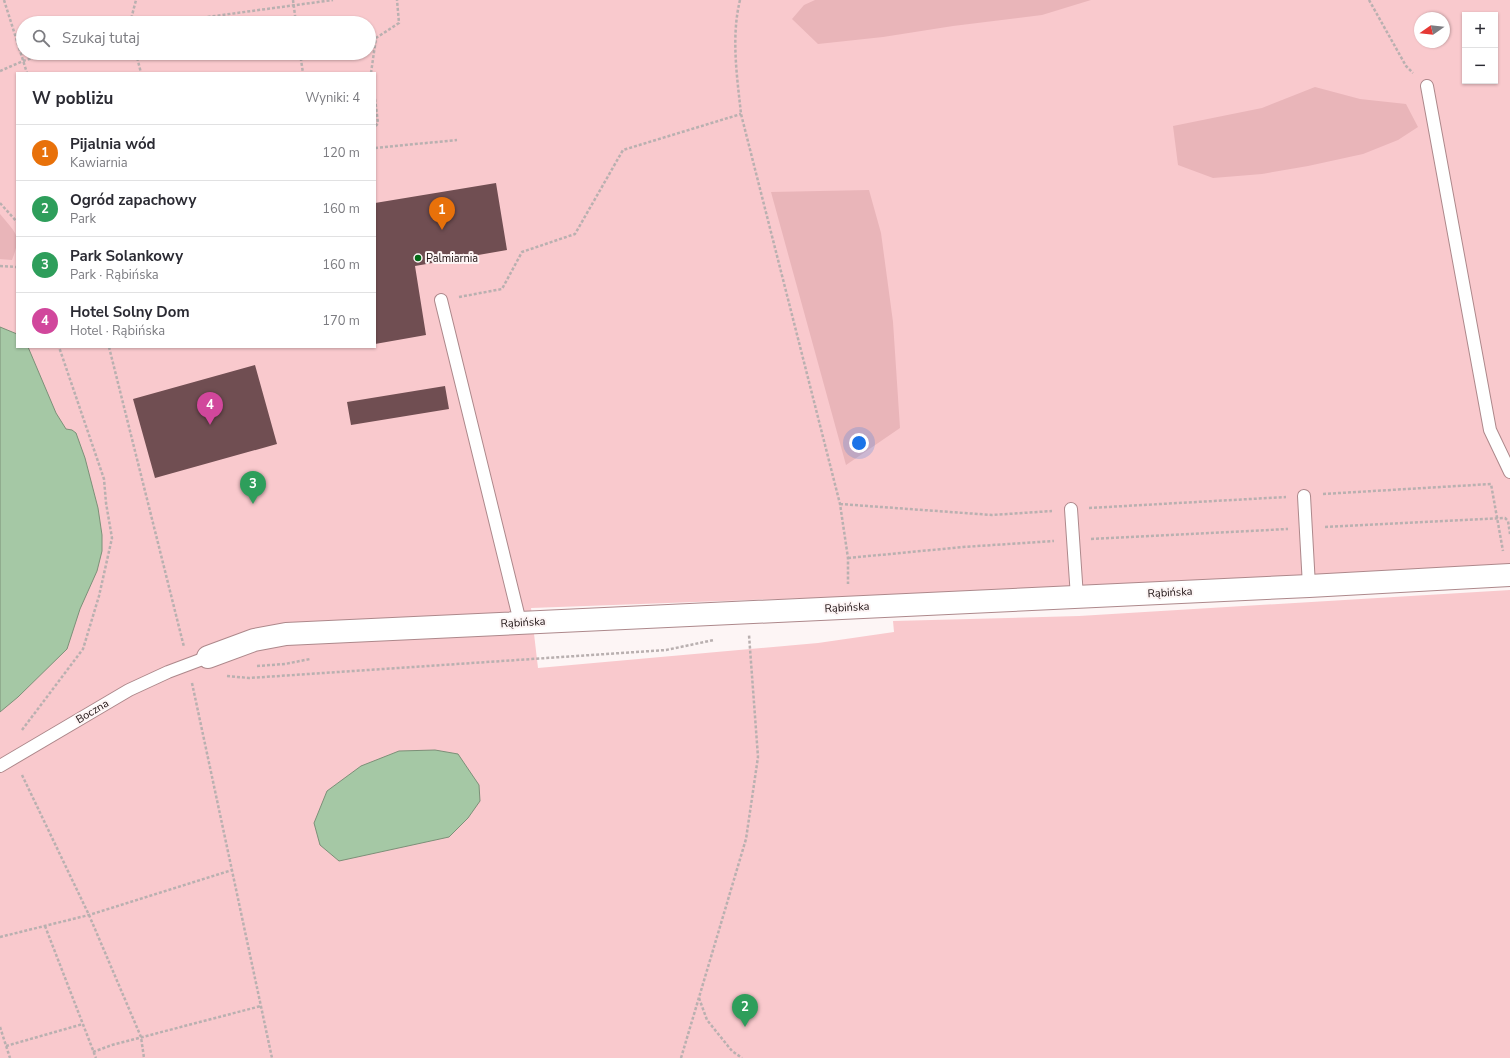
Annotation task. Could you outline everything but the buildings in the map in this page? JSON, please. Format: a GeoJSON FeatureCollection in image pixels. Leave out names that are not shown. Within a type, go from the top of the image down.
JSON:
{"type":"FeatureCollection","features":[{"type":"Feature","properties":{"kind":"street","name":"Rąbińska"},"geometry":{"type":"LineString","coordinates":[[208,657],[254,640],[286,634],[1309,586],[1510,574]]}},
{"type":"Feature","properties":{"kind":"lane"},"geometry":{"type":"LineString","coordinates":[[1427,86],[1490,430],[1510,472]]}},
{"type":"Feature","properties":{"kind":"lane"},"geometry":{"type":"LineString","coordinates":[[441,300],[520,622]]}},
{"type":"Feature","properties":{"kind":"lane"},"geometry":{"type":"LineString","coordinates":[[1304,496],[1309,586]]}},
{"type":"Feature","properties":{"kind":"lane"},"geometry":{"type":"LineString","coordinates":[[1071,509],[1077,597]]}},
{"type":"Feature","properties":{"kind":"lane","name":"Rąbińska"},"geometry":{"type":"LineString","coordinates":[[188,665],[208,657]]}},
{"type":"Feature","properties":{"kind":"lane","name":"Boczna"},"geometry":{"type":"LineString","coordinates":[[0,766],[129,690],[168,672],[188,665]]}},
{"type":"Feature","properties":{"kind":"path"},"geometry":{"type":"LineString","coordinates":[[4,0],[16,39]]}},
{"type":"Feature","properties":{"kind":"path"},"geometry":{"type":"LineString","coordinates":[[132,16],[136,0]]}},
{"type":"Feature","properties":{"kind":"path"},"geometry":{"type":"LineString","coordinates":[[293,0],[295,16]]}},
{"type":"Feature","properties":{"kind":"path"},"geometry":{"type":"LineString","coordinates":[[214,16],[333,0]]}},
{"type":"Feature","properties":{"kind":"path"},"geometry":{"type":"LineString","coordinates":[[376,38],[399,22],[397,0]]}},
{"type":"Feature","properties":{"kind":"path"},"geometry":{"type":"LineString","coordinates":[[740,0],[735,18],[735,59],[741,114],[840,504],[848,558],[849,607]]}},
{"type":"Feature","properties":{"kind":"path"},"geometry":{"type":"LineString","coordinates":[[1369,0],[1406,66],[1427,86]]}},
{"type":"Feature","properties":{"kind":"path"},"geometry":{"type":"LineString","coordinates":[[0,71],[26,60]]}},
{"type":"Feature","properties":{"kind":"path"},"geometry":{"type":"LineString","coordinates":[[138,60],[141,72]]}},
{"type":"Feature","properties":{"kind":"path"},"geometry":{"type":"LineString","coordinates":[[301,60],[302,72]]}},
{"type":"Feature","properties":{"kind":"path"},"geometry":{"type":"LineString","coordinates":[[371,72],[373,60]]}},
{"type":"Feature","properties":{"kind":"path"},"geometry":{"type":"LineString","coordinates":[[23,61],[27,72]]}},
{"type":"Feature","properties":{"kind":"path"},"geometry":{"type":"LineString","coordinates":[[376,107],[378,123],[376,126]]}},
{"type":"Feature","properties":{"kind":"path"},"geometry":{"type":"LineString","coordinates":[[441,300],[502,289],[522,252],[575,234],[623,150],[741,114]]}},
{"type":"Feature","properties":{"kind":"path"},"geometry":{"type":"LineString","coordinates":[[376,148],[456,140]]}},
{"type":"Feature","properties":{"kind":"path"},"geometry":{"type":"LineString","coordinates":[[0,203],[16,221]]}},
{"type":"Feature","properties":{"kind":"path"},"geometry":{"type":"LineString","coordinates":[[0,266],[16,267]]}},
{"type":"Feature","properties":{"kind":"path"},"geometry":{"type":"LineString","coordinates":[[58,348],[104,479],[112,538],[99,596],[83,649],[15,739],[14,758],[89,915],[141,1037],[144,1058]]}},
{"type":"Feature","properties":{"kind":"path"},"geometry":{"type":"LineString","coordinates":[[109,348],[188,665],[272,1058]]}},
{"type":"Feature","properties":{"kind":"path"},"geometry":{"type":"LineString","coordinates":[[840,504],[992,515],[1491,484],[1506,566],[1510,574]]}},
{"type":"Feature","properties":{"kind":"path"},"geometry":{"type":"LineString","coordinates":[[848,558],[963,547],[1074,540],[1505,518],[1508,521],[1510,534]]}},
{"type":"Feature","properties":{"kind":"path"},"geometry":{"type":"LineString","coordinates":[[681,1058],[746,839],[758,757],[748,632]]}},
{"type":"Feature","properties":{"kind":"path"},"geometry":{"type":"LineString","coordinates":[[188,665],[205,675],[249,678],[666,650],[718,639]]}},
{"type":"Feature","properties":{"kind":"path"},"geometry":{"type":"LineString","coordinates":[[0,937],[89,915],[232,870]]}},
{"type":"Feature","properties":{"kind":"path"},"geometry":{"type":"LineString","coordinates":[[45,926],[96,1058]]}},
{"type":"Feature","properties":{"kind":"path"},"geometry":{"type":"LineString","coordinates":[[699,997],[707,1020],[732,1051],[742,1058]]}},
{"type":"Feature","properties":{"kind":"path"},"geometry":{"type":"LineString","coordinates":[[93,1052],[141,1037],[261,1006]]}},
{"type":"Feature","properties":{"kind":"path"},"geometry":{"type":"LineString","coordinates":[[6,1046],[83,1024]]}},
{"type":"Feature","properties":{"kind":"path"},"geometry":{"type":"LineString","coordinates":[[0,1027],[10,1058]]}},
{"type":"Feature","properties":{"kind":"shaded area"},"geometry":{"type":"Polygon","coordinates":[[[0,0],[1510,0],[1510,566],[1195,584],[531,608],[538,668],[818,643],[894,632],[893,621],[1079,616],[1510,590],[1510,1058],[0,1058],[0,0]]]}},
{"type":"Feature","properties":{"kind":"shaded area"},"geometry":{"type":"Polygon","coordinates":[[[815,0],[1091,0],[1042,15],[953,26],[883,37],[818,44],[792,19],[804,5],[815,0]]]}},
{"type":"Feature","properties":{"kind":"shaded area"},"geometry":{"type":"Polygon","coordinates":[[[1315,87],[1360,99],[1406,104],[1418,127],[1398,140],[1363,154],[1262,174],[1213,178],[1178,165],[1173,126],[1262,108],[1315,87]]]}},
{"type":"Feature","properties":{"kind":"shaded area"},"geometry":{"type":"Polygon","coordinates":[[[869,190],[881,233],[893,322],[900,428],[846,465],[771,192],[869,190]]]}},
{"type":"Feature","properties":{"kind":"shaded area"},"geometry":{"type":"Polygon","coordinates":[[[0,214],[16,235],[16,248],[12,260],[0,259],[0,214]]]}},
{"type":"Feature","properties":{"kind":"shaded area"},"geometry":{"type":"Polygon","coordinates":[[[0,327],[16,334],[16,348],[28,348],[56,413],[66,429],[72,430],[76,433],[85,458],[98,508],[102,535],[102,551],[97,571],[80,609],[67,649],[18,697],[0,712],[0,327]]]}},
{"type":"Feature","properties":{"kind":"shaded area"},"geometry":{"type":"Polygon","coordinates":[[[435,750],[458,754],[479,785],[480,801],[468,818],[449,837],[339,861],[320,845],[314,823],[327,791],[361,766],[399,751],[435,750]]]}},
{"type":"Feature","properties":{"kind":"place","name":"Pijalnia wód"},"geometry":{"type":"Point","coordinates":[442,230]}},
{"type":"Feature","properties":{"kind":"place","name":"Palmiarnia"},"geometry":{"type":"Point","coordinates":[418,258]}},
{"type":"Feature","properties":{"kind":"place","name":"Hotel Solny Dom"},"geometry":{"type":"Point","coordinates":[210,425]}},
{"type":"Feature","properties":{"kind":"place","name":"Park Solankowy"},"geometry":{"type":"Point","coordinates":[253,504]}},
{"type":"Feature","properties":{"kind":"place","name":"Ogród zapachowy"},"geometry":{"type":"Point","coordinates":[745,1027]}}]}
